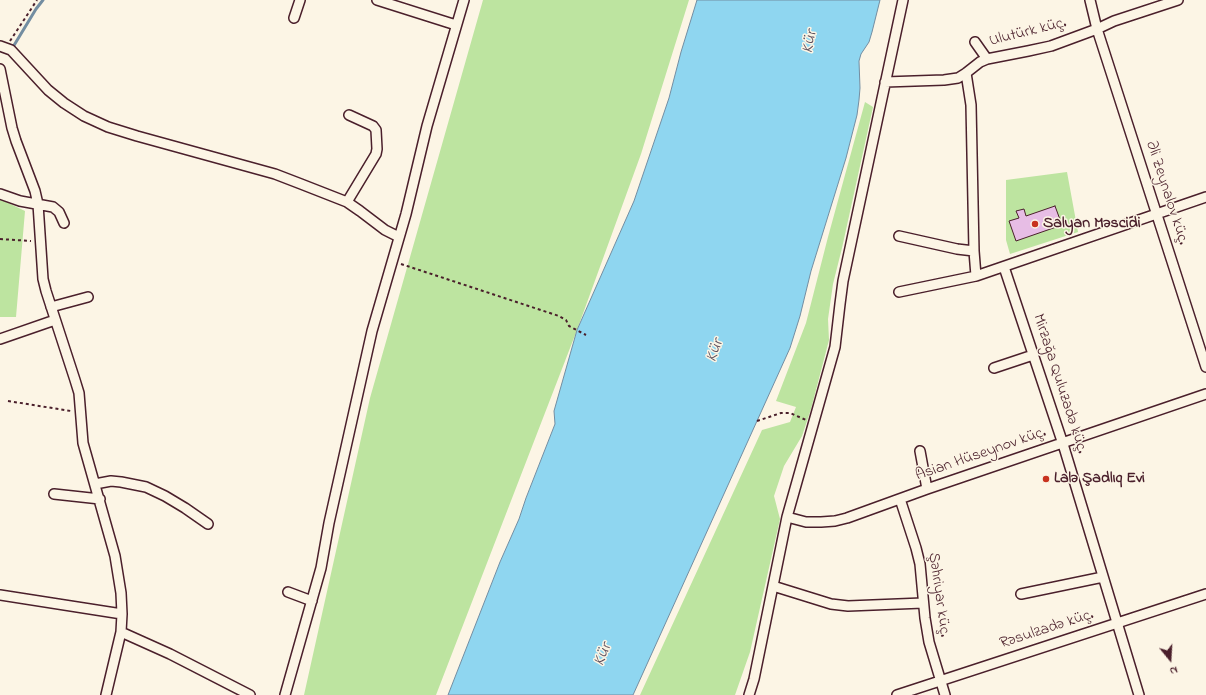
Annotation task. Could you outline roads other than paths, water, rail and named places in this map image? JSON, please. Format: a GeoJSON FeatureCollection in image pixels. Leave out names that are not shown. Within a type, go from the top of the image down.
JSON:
{"type":"FeatureCollection","features":[{"type":"Feature","properties":{"kind":"street"},"geometry":{"type":"LineString","coordinates":[[294,18],[300,0]]}},
{"type":"Feature","properties":{"kind":"street"},"geometry":{"type":"LineString","coordinates":[[377,0],[456,25]]}},
{"type":"Feature","properties":{"kind":"street"},"geometry":{"type":"LineString","coordinates":[[285,695],[321,568],[329,523],[372,331],[399,237],[427,126],[464,0]]}},
{"type":"Feature","properties":{"kind":"street"},"geometry":{"type":"LineString","coordinates":[[749,695],[754,679],[787,517],[835,347],[843,281],[903,0]]}},
{"type":"Feature","properties":{"kind":"street","name":"Əli Zeynalov küç."},"geometry":{"type":"LineString","coordinates":[[1090,0],[1097,29],[1206,367]]}},
{"type":"Feature","properties":{"kind":"street","name":"Ulutürk küç."},"geometry":{"type":"LineString","coordinates":[[885,82],[948,80],[958,78],[980,62],[987,59],[1051,46],[1114,21],[1178,0]]}},
{"type":"Feature","properties":{"kind":"street"},"geometry":{"type":"LineString","coordinates":[[975,42],[987,59]]}},
{"type":"Feature","properties":{"kind":"street"},"geometry":{"type":"LineString","coordinates":[[2,47],[11,50],[48,90],[84,116],[108,127],[137,136],[275,174],[347,202],[385,230],[399,237]]}},
{"type":"Feature","properties":{"kind":"street"},"geometry":{"type":"LineString","coordinates":[[0,69],[12,128],[35,191],[38,204],[43,279],[79,393],[83,443],[115,556],[121,593],[121,632],[106,695]]}},
{"type":"Feature","properties":{"kind":"street"},"geometry":{"type":"LineString","coordinates":[[966,73],[971,105],[974,251],[976,276]]}},
{"type":"Feature","properties":{"kind":"street"},"geometry":{"type":"LineString","coordinates":[[347,202],[376,154],[377,149],[376,130],[373,126],[349,115]]}},
{"type":"Feature","properties":{"kind":"street"},"geometry":{"type":"LineString","coordinates":[[0,194],[20,201],[53,207],[59,212],[64,223]]}},
{"type":"Feature","properties":{"kind":"street"},"geometry":{"type":"LineString","coordinates":[[899,292],[976,276],[1206,197]]}},
{"type":"Feature","properties":{"kind":"street"},"geometry":{"type":"LineString","coordinates":[[899,236],[957,249],[974,251]]}},
{"type":"Feature","properties":{"kind":"street","name":"Mirzağa Quluzadə küç."},"geometry":{"type":"LineString","coordinates":[[1004,267],[1063,444],[1139,695]]}},
{"type":"Feature","properties":{"kind":"street"},"geometry":{"type":"LineString","coordinates":[[51,307],[88,297]]}},
{"type":"Feature","properties":{"kind":"street"},"geometry":{"type":"LineString","coordinates":[[0,339],[55,320]]}},
{"type":"Feature","properties":{"kind":"street"},"geometry":{"type":"LineString","coordinates":[[994,368],[1033,355]]}},
{"type":"Feature","properties":{"kind":"street","name":"Asian Hüseynov küç."},"geometry":{"type":"LineString","coordinates":[[787,517],[806,522],[835,521],[847,518],[926,489],[1063,444],[1206,394]]}},
{"type":"Feature","properties":{"kind":"street"},"geometry":{"type":"LineString","coordinates":[[920,451],[926,489]]}},
{"type":"Feature","properties":{"kind":"street"},"geometry":{"type":"LineString","coordinates":[[95,484],[111,481],[146,487],[165,496],[208,524]]}},
{"type":"Feature","properties":{"kind":"street"},"geometry":{"type":"LineString","coordinates":[[54,494],[100,499]]}},
{"type":"Feature","properties":{"kind":"street","name":"Şəhriyar küç."},"geometry":{"type":"LineString","coordinates":[[900,499],[920,564],[923,603],[929,642],[945,695]]}},
{"type":"Feature","properties":{"kind":"street"},"geometry":{"type":"LineString","coordinates":[[1022,594],[1103,577]]}},
{"type":"Feature","properties":{"kind":"street"},"geometry":{"type":"LineString","coordinates":[[773,586],[831,604],[848,606],[923,603]]}},
{"type":"Feature","properties":{"kind":"street"},"geometry":{"type":"LineString","coordinates":[[288,592],[312,600]]}},
{"type":"Feature","properties":{"kind":"street","name":"Rəsulzadə küç."},"geometry":{"type":"LineString","coordinates":[[897,695],[1206,594]]}},
{"type":"Feature","properties":{"kind":"street"},"geometry":{"type":"LineString","coordinates":[[0,595],[122,614]]}},
{"type":"Feature","properties":{"kind":"street"},"geometry":{"type":"LineString","coordinates":[[121,632],[170,654],[250,695]]}},
{"type":"Feature","properties":{"kind":"water","name":"Kür"},"geometry":{"type":"Polygon","coordinates":[[[697,0],[880,0],[869,42],[861,54],[859,61],[860,88],[857,115],[846,158],[811,271],[800,316],[790,348],[633,695],[448,695],[500,562],[519,519],[555,424],[554,411],[577,330],[634,201],[669,98],[697,0]]]}},
{"type":"Feature","properties":{"kind":"waterway"},"geometry":{"type":"LineString","coordinates":[[13,47],[43,0]]}},
{"type":"Feature","properties":{"kind":"place","name":"Salyan Məscidi"},"geometry":{"type":"Point","coordinates":[1035,224]}},
{"type":"Feature","properties":{"kind":"place","name":"Lalə Şadlıq Evi"},"geometry":{"type":"Point","coordinates":[1046,479]}}]}
